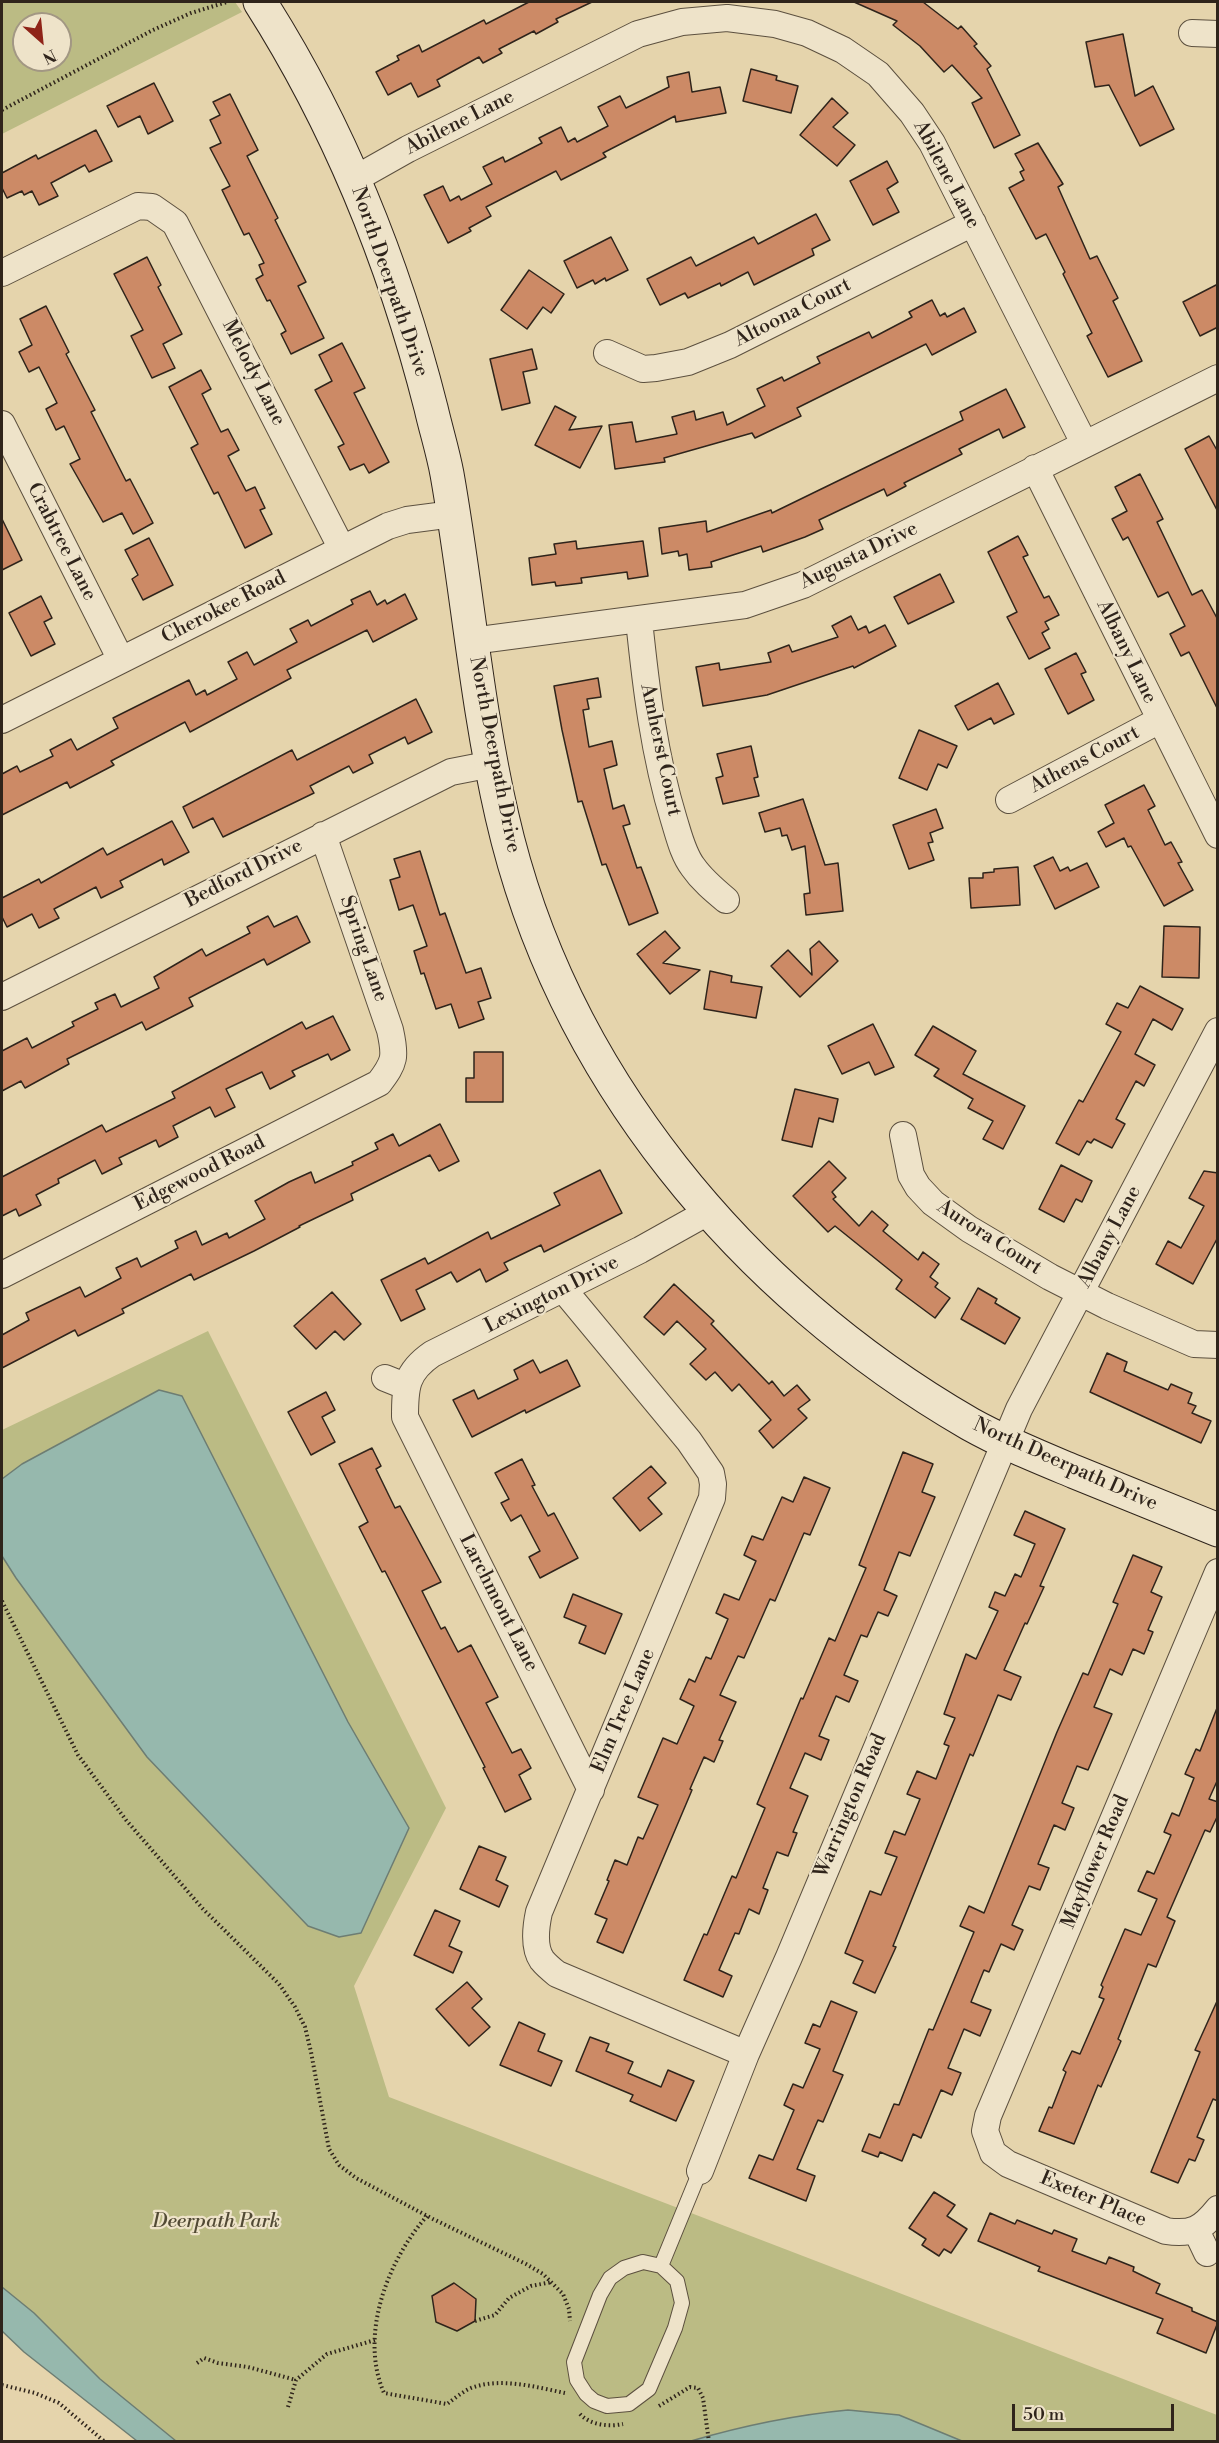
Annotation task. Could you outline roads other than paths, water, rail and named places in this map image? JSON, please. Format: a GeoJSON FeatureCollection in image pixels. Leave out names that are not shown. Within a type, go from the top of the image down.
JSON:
{"type":"FeatureCollection","features":[{"type":"Feature","properties":{"kind":"street","name":"North Deerpath Drive"},"geometry":{"type":"LineString","coordinates":[[260,2],[326,120],[353,180],[375,230],[416,350],[446,469],[502,819],[550,965],[570,1008],[624,1103],[708,1212],[754,1261],[826,1326],[857,1350],[966,1422],[1005,1443],[1218,1530]]}},
{"type":"Feature","properties":{"kind":"street","name":"Abilene Lane"},"geometry":{"type":"LineString","coordinates":[[353,180],[408,149],[638,34],[682,22],[727,18],[775,24],[807,33],[843,50],[878,74],[912,113],[932,143],[1084,443]]}},
{"type":"Feature","properties":{"kind":"street"},"geometry":{"type":"LineString","coordinates":[[1192,33],[1218,34]]}},
{"type":"Feature","properties":{"kind":"street","name":"Melody Lane"},"geometry":{"type":"LineString","coordinates":[[2,273],[138,206],[152,207],[175,223],[342,549]]}},
{"type":"Feature","properties":{"kind":"street","name":"Altoona Court"},"geometry":{"type":"LineString","coordinates":[[607,353],[643,369],[688,362],[730,345],[973,223]]}},
{"type":"Feature","properties":{"kind":"street","name":"Augusta Drive"},"geometry":{"type":"LineString","coordinates":[[472,641],[745,605],[803,585],[1218,378]]}},
{"type":"Feature","properties":{"kind":"street","name":"Crabtree Lane"},"geometry":{"type":"LineString","coordinates":[[2,424],[122,660]]}},
{"type":"Feature","properties":{"kind":"street","name":"Albany Lane"},"geometry":{"type":"LineString","coordinates":[[1035,468],[1218,835]]}},
{"type":"Feature","properties":{"kind":"street","name":"Cherokee Road"},"geometry":{"type":"LineString","coordinates":[[2,720],[388,526],[407,520],[453,514]]}},
{"type":"Feature","properties":{"kind":"street","name":"Amherst Court"},"geometry":{"type":"LineString","coordinates":[[639,620],[648,706],[663,784],[684,851],[692,866],[726,900]]}},
{"type":"Feature","properties":{"kind":"street","name":"Athens Court"},"geometry":{"type":"LineString","coordinates":[[1009,800],[1160,720]]}},
{"type":"Feature","properties":{"kind":"street","name":"Bedford Drive"},"geometry":{"type":"LineString","coordinates":[[2,997],[323,834],[451,772],[492,764]]}},
{"type":"Feature","properties":{"kind":"street","name":"Spring Lane"},"geometry":{"type":"LineString","coordinates":[[323,834],[390,1030],[395,1052],[392,1065]]}},
{"type":"Feature","properties":{"kind":"street","name":"Albany Lane"},"geometry":{"type":"LineString","coordinates":[[1005,1443],[1019,1409],[1218,1031]]}},
{"type":"Feature","properties":{"kind":"street","name":"Edgewood Road"},"geometry":{"type":"LineString","coordinates":[[2,1275],[379,1083],[392,1065]]}},
{"type":"Feature","properties":{"kind":"street","name":"Aurora Court"},"geometry":{"type":"LineString","coordinates":[[903,1135],[911,1175],[918,1186],[933,1203],[969,1229],[1050,1277],[1107,1306],[1194,1344],[1218,1345]]}},
{"type":"Feature","properties":{"kind":"street","name":"Lexington Drive"},"geometry":{"type":"LineString","coordinates":[[405,1417],[395,1382],[432,1354],[640,1250],[708,1212]]}},
{"type":"Feature","properties":{"kind":"street","name":"Elm Tree Lane"},"geometry":{"type":"LineString","coordinates":[[563,1289],[689,1440],[711,1473],[714,1484],[712,1498],[539,1912],[531,1956],[542,1960],[557,1974],[746,2054]]}},
{"type":"Feature","properties":{"kind":"street","name":"Larchmont Lane"},"geometry":{"type":"LineString","coordinates":[[405,1417],[591,1790]]}},
{"type":"Feature","properties":{"kind":"street","name":"Warrington Road"},"geometry":{"type":"LineString","coordinates":[[700,2171],[746,2054],[1005,1443]]}},
{"type":"Feature","properties":{"kind":"street","name":"Mayflower Road"},"geometry":{"type":"LineString","coordinates":[[983,2156],[988,2116],[1218,1572]]}},
{"type":"Feature","properties":{"kind":"street","name":"Exeter Place"},"geometry":{"type":"LineString","coordinates":[[983,2156],[1008,2164],[1166,2231],[1180,2233],[1208,2228]]}},
{"type":"Feature","properties":{"kind":"lane"},"geometry":{"type":"LineString","coordinates":[[661,2266],[700,2171]]}},
{"type":"Feature","properties":{"kind":"lane"},"geometry":{"type":"LineString","coordinates":[[643,2262],[661,2266],[677,2281],[682,2303],[675,2328],[649,2389],[629,2404],[607,2406],[594,2401],[586,2394],[577,2380],[574,2362],[600,2295],[610,2278],[624,2268],[643,2262]]}},
{"type":"Feature","properties":{"kind":"water"},"geometry":{"type":"Polygon","coordinates":[[[159,1390],[182,1396],[348,1722],[409,1828],[361,1933],[339,1937],[308,1926],[147,1757],[2,1556],[2,1479],[22,1464],[159,1390]]]}},
{"type":"Feature","properties":{"kind":"water"},"geometry":{"type":"Polygon","coordinates":[[[2,2287],[34,2313],[100,2379],[176,2441],[137,2441],[24,2352],[2,2331],[2,2287]]]}},
{"type":"Feature","properties":{"kind":"water"},"geometry":{"type":"Polygon","coordinates":[[[848,2410],[899,2415],[962,2441],[691,2441],[769,2422],[848,2410]]]}},
{"type":"Feature","properties":{"kind":"park label","name":"Deerpath Park"},"geometry":{"type":"Point","coordinates":[216,2222]}}]}
